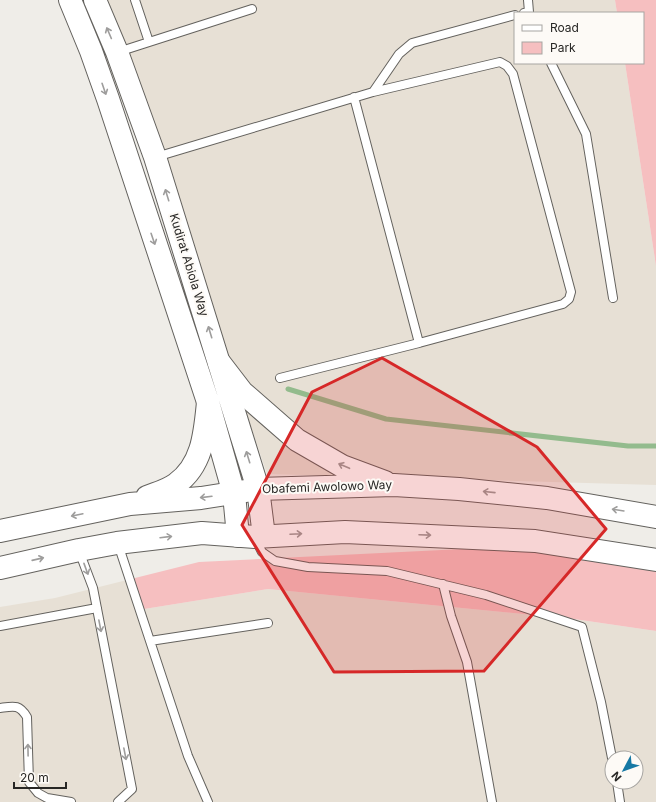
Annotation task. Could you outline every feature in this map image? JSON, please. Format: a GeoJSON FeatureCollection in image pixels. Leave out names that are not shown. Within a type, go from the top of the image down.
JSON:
{"type":"FeatureCollection","features":[{"type":"Feature","properties":{"kind":"main road","name":"Kudirat Abiola Way"},"geometry":{"type":"LineString","coordinates":[[70,0],[91,51],[108,99],[208,402],[234,494],[252,536]]}},
{"type":"Feature","properties":{"kind":"main road","name":"Kudirat Abiola Way"},"geometry":{"type":"LineString","coordinates":[[95,0],[117,52],[155,157],[258,489],[252,536]]}},
{"type":"Feature","properties":{"kind":"main road"},"geometry":{"type":"LineString","coordinates":[[219,362],[242,392],[297,440],[342,466],[394,485]]}},
{"type":"Feature","properties":{"kind":"main road"},"geometry":{"type":"LineString","coordinates":[[130,504],[175,485],[183,478],[200,453],[208,402]]}},
{"type":"Feature","properties":{"kind":"main road","name":"Obafemi Awolowo Way"},"geometry":{"type":"LineString","coordinates":[[0,531],[130,504],[234,494],[258,489],[394,485],[459,489],[547,498],[656,517]]}},
{"type":"Feature","properties":{"kind":"main road"},"geometry":{"type":"LineString","coordinates":[[0,568],[79,550],[118,543],[202,533],[252,536],[345,532],[535,541],[656,560]]}},
{"type":"Feature","properties":{"kind":"lane"},"geometry":{"type":"LineString","coordinates":[[134,0],[149,42]]}},
{"type":"Feature","properties":{"kind":"lane"},"geometry":{"type":"LineString","coordinates":[[527,12],[528,0]]}},
{"type":"Feature","properties":{"kind":"lane"},"geometry":{"type":"LineString","coordinates":[[117,52],[252,9]]}},
{"type":"Feature","properties":{"kind":"lane"},"geometry":{"type":"LineString","coordinates":[[373,92],[399,54],[412,43],[514,15]]}},
{"type":"Feature","properties":{"kind":"lane"},"geometry":{"type":"LineString","coordinates":[[155,157],[354,97],[500,62],[507,66],[513,74],[571,292],[569,298],[563,304],[419,344],[280,378]]}},
{"type":"Feature","properties":{"kind":"lane"},"geometry":{"type":"LineString","coordinates":[[551,64],[586,134],[612,298]]}},
{"type":"Feature","properties":{"kind":"lane"},"geometry":{"type":"LineString","coordinates":[[354,97],[419,344]]}},
{"type":"Feature","properties":{"kind":"lane"},"geometry":{"type":"LineString","coordinates":[[252,536],[262,552],[275,561],[290,565],[387,571],[486,595],[582,627],[601,702],[610,750]]}},
{"type":"Feature","properties":{"kind":"lane"},"geometry":{"type":"LineString","coordinates":[[118,543],[188,756],[208,802]]}},
{"type":"Feature","properties":{"kind":"lane"},"geometry":{"type":"LineString","coordinates":[[79,550],[93,588],[132,789],[118,802]]}},
{"type":"Feature","properties":{"kind":"lane"},"geometry":{"type":"LineString","coordinates":[[443,584],[451,616],[467,662],[492,802]]}},
{"type":"Feature","properties":{"kind":"lane"},"geometry":{"type":"LineString","coordinates":[[0,626],[96,608]]}},
{"type":"Feature","properties":{"kind":"lane"},"geometry":{"type":"LineString","coordinates":[[150,641],[268,623]]}},
{"type":"Feature","properties":{"kind":"lane"},"geometry":{"type":"LineString","coordinates":[[0,708],[16,706],[22,709],[27,717],[29,782],[38,793],[47,798],[71,802]]}},
{"type":"Feature","properties":{"kind":"lane"},"geometry":{"type":"LineString","coordinates":[[618,790],[620,802]]}},
{"type":"Feature","properties":{"kind":"highlighted area"},"geometry":{"type":"Polygon","coordinates":[[[382,358],[537,447],[606,529],[484,671],[334,672],[242,525],[312,392],[382,358]]]}},
{"type":"Feature","properties":{"kind":"shaded area"},"geometry":{"type":"Polygon","coordinates":[[[106,0],[615,0],[617,12],[514,12],[514,64],[625,64],[656,266],[656,485],[267,474],[106,0]]]}},
{"type":"Feature","properties":{"kind":"shaded area"},"geometry":{"type":"Polygon","coordinates":[[[127,580],[138,610],[268,589],[574,619],[656,631],[656,802],[0,802],[0,607],[55,598],[127,580]]]}},
{"type":"Feature","properties":{"kind":"green space"},"geometry":{"type":"Polygon","coordinates":[[[615,0],[656,0],[656,266],[625,64],[644,64],[644,12],[617,12],[615,0]]]}},
{"type":"Feature","properties":{"kind":"green space"},"geometry":{"type":"Polygon","coordinates":[[[462,549],[612,554],[656,564],[656,631],[574,619],[268,589],[138,610],[127,580],[199,562],[462,549]]]}},
{"type":"Feature","properties":{"kind":"waterway"},"geometry":{"type":"LineString","coordinates":[[288,389],[386,419],[628,446],[656,446]]}}]}
